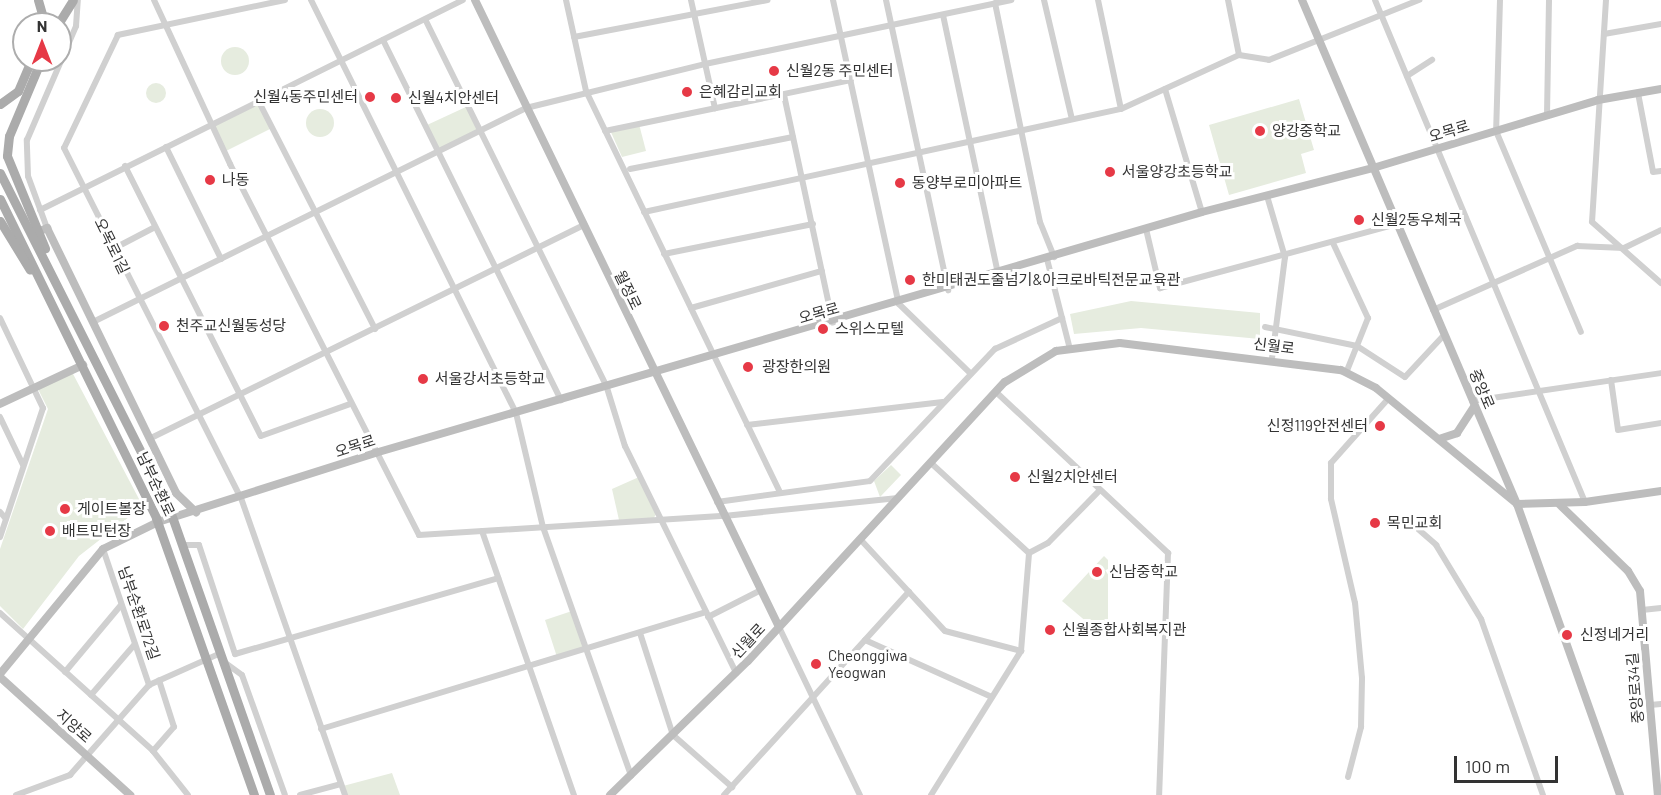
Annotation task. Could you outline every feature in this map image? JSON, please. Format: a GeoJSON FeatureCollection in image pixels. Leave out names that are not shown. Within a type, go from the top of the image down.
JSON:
{"type":"FeatureCollection","features":[{"type":"Feature","properties":{"kind":"main road","name":"월정로"},"geometry":{"type":"LineString","coordinates":[[475,0],[653,375],[779,627]]}},
{"type":"Feature","properties":{"kind":"main road","name":"중앙로"},"geometry":{"type":"LineString","coordinates":[[1302,0],[1517,504],[1620,795]]}},
{"type":"Feature","properties":{"kind":"main road"},"geometry":{"type":"LineString","coordinates":[[0,104],[18,91],[26,72]]}},
{"type":"Feature","properties":{"kind":"main road"},"geometry":{"type":"LineString","coordinates":[[36,72],[7,146],[9,164],[44,229],[50,265]]}},
{"type":"Feature","properties":{"kind":"main road","name":"오목로"},"geometry":{"type":"LineString","coordinates":[[158,522],[241,498],[375,453],[948,290],[1202,212],[1373,168],[1598,100],[1661,90]]}},
{"type":"Feature","properties":{"kind":"main road","name":"남부순환로"},"geometry":{"type":"LineString","coordinates":[[0,173],[50,265],[173,518],[270,795]]}},
{"type":"Feature","properties":{"kind":"main road","name":"남부순환로"},"geometry":{"type":"LineString","coordinates":[[0,199],[158,522],[254,795]]}},
{"type":"Feature","properties":{"kind":"main road"},"geometry":{"type":"LineString","coordinates":[[0,221],[66,332]]}},
{"type":"Feature","properties":{"kind":"main road","name":"남부순환로"},"geometry":{"type":"LineString","coordinates":[[44,229],[93,322],[176,493],[196,512]]}},
{"type":"Feature","properties":{"kind":"main road","name":"신월로"},"geometry":{"type":"LineString","coordinates":[[610,795],[736,673],[996,392],[1028,366],[1070,350],[1120,343],[1272,359],[1346,373],[1388,399],[1517,504]]}},
{"type":"Feature","properties":{"kind":"main road"},"geometry":{"type":"LineString","coordinates":[[0,404],[83,365]]}},
{"type":"Feature","properties":{"kind":"main road"},"geometry":{"type":"LineString","coordinates":[[1439,439],[1457,433],[1473,404]]}},
{"type":"Feature","properties":{"kind":"main road"},"geometry":{"type":"LineString","coordinates":[[1517,504],[1585,502],[1661,491]]}},
{"type":"Feature","properties":{"kind":"main road","name":"중앙로34길"},"geometry":{"type":"LineString","coordinates":[[1559,504],[1628,571],[1640,591],[1650,705],[1658,763],[1658,795]]}},
{"type":"Feature","properties":{"kind":"main road"},"geometry":{"type":"LineString","coordinates":[[0,676],[103,549],[158,522]]}},
{"type":"Feature","properties":{"kind":"main road","name":"지양로"},"geometry":{"type":"LineString","coordinates":[[0,676],[130,795]]}},
{"type":"Feature","properties":{"kind":"street"},"geometry":{"type":"LineString","coordinates":[[44,229],[28,176],[27,140],[76,26],[78,0]]}},
{"type":"Feature","properties":{"kind":"street"},"geometry":{"type":"LineString","coordinates":[[154,0],[211,126],[350,404],[419,535],[724,516],[898,498]]}},
{"type":"Feature","properties":{"kind":"street","name":"오목로1길"},"geometry":{"type":"LineString","coordinates":[[285,0],[165,25],[116,38],[64,144],[138,300],[241,498],[345,795]]}},
{"type":"Feature","properties":{"kind":"street"},"geometry":{"type":"LineString","coordinates":[[311,0],[516,413],[543,527],[631,776]]}},
{"type":"Feature","properties":{"kind":"street"},"geometry":{"type":"LineString","coordinates":[[40,210],[340,60],[426,21],[463,0]]}},
{"type":"Feature","properties":{"kind":"street"},"geometry":{"type":"LineString","coordinates":[[566,0],[586,91],[780,493]]}},
{"type":"Feature","properties":{"kind":"street"},"geometry":{"type":"LineString","coordinates":[[691,0],[716,108]]}},
{"type":"Feature","properties":{"kind":"street"},"geometry":{"type":"LineString","coordinates":[[728,0],[729,8]]}},
{"type":"Feature","properties":{"kind":"street"},"geometry":{"type":"LineString","coordinates":[[574,37],[768,0]]}},
{"type":"Feature","properties":{"kind":"street"},"geometry":{"type":"LineString","coordinates":[[833,0],[871,164],[899,304],[971,374]]}},
{"type":"Feature","properties":{"kind":"street"},"geometry":{"type":"LineString","coordinates":[[886,0],[948,290]]}},
{"type":"Feature","properties":{"kind":"street"},"geometry":{"type":"LineString","coordinates":[[93,322],[440,153],[526,108],[586,91],[705,64],[841,38],[1011,0]]}},
{"type":"Feature","properties":{"kind":"street"},"geometry":{"type":"LineString","coordinates":[[1044,0],[1072,119]]}},
{"type":"Feature","properties":{"kind":"street"},"geometry":{"type":"LineString","coordinates":[[1098,0],[1121,109]]}},
{"type":"Feature","properties":{"kind":"street"},"geometry":{"type":"LineString","coordinates":[[1228,0],[1239,55]]}},
{"type":"Feature","properties":{"kind":"street"},"geometry":{"type":"LineString","coordinates":[[1375,0],[1585,502]]}},
{"type":"Feature","properties":{"kind":"street"},"geometry":{"type":"LineString","coordinates":[[644,212],[1121,109],[1239,55],[1269,60],[1320,42],[1419,0]]}},
{"type":"Feature","properties":{"kind":"street"},"geometry":{"type":"LineString","coordinates":[[1500,0],[1496,131],[1581,332]]}},
{"type":"Feature","properties":{"kind":"street"},"geometry":{"type":"LineString","coordinates":[[1547,115],[1549,0]]}},
{"type":"Feature","properties":{"kind":"street"},"geometry":{"type":"LineString","coordinates":[[1606,0],[1592,222],[1624,248],[1661,284]]}},
{"type":"Feature","properties":{"kind":"street"},"geometry":{"type":"LineString","coordinates":[[995,3],[1020,131],[1040,222],[1051,258],[1070,350]]}},
{"type":"Feature","properties":{"kind":"street"},"geometry":{"type":"LineString","coordinates":[[943,15],[998,274]]}},
{"type":"Feature","properties":{"kind":"street"},"geometry":{"type":"LineString","coordinates":[[426,21],[607,388],[625,446],[736,673]]}},
{"type":"Feature","properties":{"kind":"street"},"geometry":{"type":"LineString","coordinates":[[1604,34],[1661,24]]}},
{"type":"Feature","properties":{"kind":"street"},"geometry":{"type":"LineString","coordinates":[[383,40],[562,400]]}},
{"type":"Feature","properties":{"kind":"street"},"geometry":{"type":"LineString","coordinates":[[1407,76],[1432,60]]}},
{"type":"Feature","properties":{"kind":"street"},"geometry":{"type":"LineString","coordinates":[[605,131],[851,80]]}},
{"type":"Feature","properties":{"kind":"street"},"geometry":{"type":"LineString","coordinates":[[1165,89],[1202,212]]}},
{"type":"Feature","properties":{"kind":"street"},"geometry":{"type":"LineString","coordinates":[[1638,93],[1653,172],[1661,171]]}},
{"type":"Feature","properties":{"kind":"street"},"geometry":{"type":"LineString","coordinates":[[783,95],[813,224],[832,323]]}},
{"type":"Feature","properties":{"kind":"street"},"geometry":{"type":"LineString","coordinates":[[259,102],[375,329]]}},
{"type":"Feature","properties":{"kind":"street"},"geometry":{"type":"LineString","coordinates":[[630,169],[793,137]]}},
{"type":"Feature","properties":{"kind":"street"},"geometry":{"type":"LineString","coordinates":[[166,147],[221,259]]}},
{"type":"Feature","properties":{"kind":"street"},"geometry":{"type":"LineString","coordinates":[[125,166],[261,436],[350,404]]}},
{"type":"Feature","properties":{"kind":"street"},"geometry":{"type":"LineString","coordinates":[[1267,196],[1285,257],[1272,359]]}},
{"type":"Feature","properties":{"kind":"street"},"geometry":{"type":"LineString","coordinates":[[664,254],[813,224]]}},
{"type":"Feature","properties":{"kind":"street"},"geometry":{"type":"LineString","coordinates":[[1146,229],[1160,288],[1285,257],[1397,224]]}},
{"type":"Feature","properties":{"kind":"street"},"geometry":{"type":"LineString","coordinates":[[149,440],[582,226]]}},
{"type":"Feature","properties":{"kind":"street"},"geometry":{"type":"LineString","coordinates":[[113,249],[155,227]]}},
{"type":"Feature","properties":{"kind":"street"},"geometry":{"type":"LineString","coordinates":[[1433,310],[1577,246],[1624,248],[1661,230]]}},
{"type":"Feature","properties":{"kind":"street"},"geometry":{"type":"LineString","coordinates":[[1333,243],[1368,318],[1346,373]]}},
{"type":"Feature","properties":{"kind":"street"},"geometry":{"type":"LineString","coordinates":[[691,308],[822,271]]}},
{"type":"Feature","properties":{"kind":"street"},"geometry":{"type":"LineString","coordinates":[[0,318],[43,408],[0,537]]}},
{"type":"Feature","properties":{"kind":"street"},"geometry":{"type":"LineString","coordinates":[[716,502],[870,481],[995,349],[1062,318]]}},
{"type":"Feature","properties":{"kind":"street"},"geometry":{"type":"LineString","coordinates":[[1265,327],[1357,346],[1405,377],[1444,335]]}},
{"type":"Feature","properties":{"kind":"street"},"geometry":{"type":"LineString","coordinates":[[1473,404],[1538,391],[1661,373]]}},
{"type":"Feature","properties":{"kind":"street"},"geometry":{"type":"LineString","coordinates":[[1611,380],[1618,429],[1661,423]]}},
{"type":"Feature","properties":{"kind":"street"},"geometry":{"type":"LineString","coordinates":[[996,392],[1168,553],[1159,795]]}},
{"type":"Feature","properties":{"kind":"street"},"geometry":{"type":"LineString","coordinates":[[1348,777],[1361,727],[1352,588],[1331,499],[1331,463],[1388,399]]}},
{"type":"Feature","properties":{"kind":"street"},"geometry":{"type":"LineString","coordinates":[[747,425],[944,402]]}},
{"type":"Feature","properties":{"kind":"street"},"geometry":{"type":"LineString","coordinates":[[0,417],[24,465]]}},
{"type":"Feature","properties":{"kind":"street"},"geometry":{"type":"LineString","coordinates":[[931,463],[1029,554]]}},
{"type":"Feature","properties":{"kind":"street"},"geometry":{"type":"LineString","coordinates":[[1029,554],[1048,543],[1101,490]]}},
{"type":"Feature","properties":{"kind":"street"},"geometry":{"type":"LineString","coordinates":[[0,512],[6,519]]}},
{"type":"Feature","properties":{"kind":"street"},"geometry":{"type":"LineString","coordinates":[[1410,522],[1436,545],[1481,619],[1543,795]]}},
{"type":"Feature","properties":{"kind":"street"},"geometry":{"type":"LineString","coordinates":[[482,531],[574,795]]}},
{"type":"Feature","properties":{"kind":"street"},"geometry":{"type":"LineString","coordinates":[[860,539],[945,631],[1021,651]]}},
{"type":"Feature","properties":{"kind":"street"},"geometry":{"type":"LineString","coordinates":[[184,545],[199,544],[235,654],[498,578]]}},
{"type":"Feature","properties":{"kind":"street","name":"남부순환로72길"},"geometry":{"type":"LineString","coordinates":[[103,549],[149,685]]}},
{"type":"Feature","properties":{"kind":"street"},"geometry":{"type":"LineString","coordinates":[[931,795],[1021,651],[1029,554]]}},
{"type":"Feature","properties":{"kind":"street"},"geometry":{"type":"LineString","coordinates":[[321,729],[707,614],[761,590]]}},
{"type":"Feature","properties":{"kind":"street"},"geometry":{"type":"LineString","coordinates":[[724,795],[909,592]]}},
{"type":"Feature","properties":{"kind":"street"},"geometry":{"type":"LineString","coordinates":[[65,672],[121,605]]}},
{"type":"Feature","properties":{"kind":"street"},"geometry":{"type":"LineString","coordinates":[[1642,610],[1661,608]]}},
{"type":"Feature","properties":{"kind":"street"},"geometry":{"type":"LineString","coordinates":[[0,613],[153,751],[188,795]]}},
{"type":"Feature","properties":{"kind":"street"},"geometry":{"type":"LineString","coordinates":[[779,627],[860,795]]}},
{"type":"Feature","properties":{"kind":"street"},"geometry":{"type":"LineString","coordinates":[[640,633],[673,735],[732,787]]}},
{"type":"Feature","properties":{"kind":"street"},"geometry":{"type":"LineString","coordinates":[[865,640],[992,697]]}},
{"type":"Feature","properties":{"kind":"street"},"geometry":{"type":"LineString","coordinates":[[92,696],[135,644]]}},
{"type":"Feature","properties":{"kind":"street"},"geometry":{"type":"LineString","coordinates":[[16,795],[70,775],[149,685],[207,660],[222,657]]}},
{"type":"Feature","properties":{"kind":"street","name":"남부순환로"},"geometry":{"type":"LineString","coordinates":[[222,657],[242,675],[285,795]]}},
{"type":"Feature","properties":{"kind":"street"},"geometry":{"type":"LineString","coordinates":[[153,751],[174,727],[159,680]]}},
{"type":"Feature","properties":{"kind":"street"},"geometry":{"type":"LineString","coordinates":[[1650,705],[1661,704]]}},
{"type":"Feature","properties":{"kind":"street"},"geometry":{"type":"LineString","coordinates":[[300,795],[341,784]]}},
{"type":"Feature","properties":{"kind":"shaded area"},"geometry":{"type":"Polygon","coordinates":[[[235,47],[245,51],[249,61],[245,71],[235,75],[225,71],[221,61],[225,51],[235,47]]]}},
{"type":"Feature","properties":{"kind":"shaded area"},"geometry":{"type":"Polygon","coordinates":[[[152,83],[160,83],[166,89],[166,97],[160,103],[152,103],[146,97],[146,89],[152,83]]]}},
{"type":"Feature","properties":{"kind":"shaded area"},"geometry":{"type":"Polygon","coordinates":[[[1299,99],[1314,150],[1301,154],[1306,173],[1229,195],[1209,125],[1299,99]]]}},
{"type":"Feature","properties":{"kind":"shaded area"},"geometry":{"type":"Polygon","coordinates":[[[259,102],[272,128],[224,152],[211,126],[259,102]]]}},
{"type":"Feature","properties":{"kind":"shaded area"},"geometry":{"type":"Polygon","coordinates":[[[468,106],[481,132],[440,151],[427,125],[468,106]]]}},
{"type":"Feature","properties":{"kind":"shaded area"},"geometry":{"type":"Polygon","coordinates":[[[320,109],[330,113],[334,123],[330,133],[320,137],[310,133],[306,123],[310,113],[320,109]]]}},
{"type":"Feature","properties":{"kind":"shaded area"},"geometry":{"type":"Polygon","coordinates":[[[639,124],[646,151],[622,157],[610,130],[639,124]]]}},
{"type":"Feature","properties":{"kind":"shaded area"},"geometry":{"type":"Polygon","coordinates":[[[1131,301],[1260,313],[1260,339],[1141,328],[1074,334],[1070,314],[1131,301]]]}},
{"type":"Feature","properties":{"kind":"shaded area"},"geometry":{"type":"Polygon","coordinates":[[[72,372],[139,499],[138,510],[79,556],[23,629],[0,606],[0,549],[48,409],[38,389],[72,372]]]}},
{"type":"Feature","properties":{"kind":"shaded area"},"geometry":{"type":"Polygon","coordinates":[[[891,465],[901,475],[880,497],[874,481],[891,465]]]}},
{"type":"Feature","properties":{"kind":"shaded area"},"geometry":{"type":"Polygon","coordinates":[[[639,477],[657,511],[654,518],[619,520],[612,489],[639,477]]]}},
{"type":"Feature","properties":{"kind":"shaded area"},"geometry":{"type":"Polygon","coordinates":[[[1104,556],[1108,560],[1108,640],[1062,601],[1104,556]]]}},
{"type":"Feature","properties":{"kind":"shaded area"},"geometry":{"type":"Polygon","coordinates":[[[572,611],[584,648],[557,657],[545,620],[572,611]]]}},
{"type":"Feature","properties":{"kind":"shaded area"},"geometry":{"type":"Polygon","coordinates":[[[392,773],[400,795],[345,795],[343,786],[392,773]]]}},
{"type":"Feature","properties":{"kind":"place","name":"신월2동 주민센터"},"geometry":{"type":"Point","coordinates":[774,71]}},
{"type":"Feature","properties":{"kind":"place","name":"은혜감리교회"},"geometry":{"type":"Point","coordinates":[687,92]}},
{"type":"Feature","properties":{"kind":"place","name":"신월4동주민센터"},"geometry":{"type":"Point","coordinates":[370,97]}},
{"type":"Feature","properties":{"kind":"place","name":"신월4치안센터"},"geometry":{"type":"Point","coordinates":[396,98]}},
{"type":"Feature","properties":{"kind":"place","name":"양강중학교"},"geometry":{"type":"Point","coordinates":[1260,131]}},
{"type":"Feature","properties":{"kind":"place","name":"서울양강초등학교"},"geometry":{"type":"Point","coordinates":[1110,172]}},
{"type":"Feature","properties":{"kind":"place","name":"나동"},"geometry":{"type":"Point","coordinates":[210,180]}},
{"type":"Feature","properties":{"kind":"place","name":"동양부로미아파트"},"geometry":{"type":"Point","coordinates":[900,183]}},
{"type":"Feature","properties":{"kind":"place","name":"신월2동우체국"},"geometry":{"type":"Point","coordinates":[1359,220]}},
{"type":"Feature","properties":{"kind":"place","name":"한미태권도줄넘기&아크로바틱전문교육관"},"geometry":{"type":"Point","coordinates":[910,280]}},
{"type":"Feature","properties":{"kind":"place","name":"천주교신월동성당"},"geometry":{"type":"Point","coordinates":[164,326]}},
{"type":"Feature","properties":{"kind":"place","name":"스위스모텔"},"geometry":{"type":"Point","coordinates":[823,329]}},
{"type":"Feature","properties":{"kind":"place","name":"광장한의원"},"geometry":{"type":"Point","coordinates":[748,367]}},
{"type":"Feature","properties":{"kind":"place","name":"서울강서초등학교"},"geometry":{"type":"Point","coordinates":[423,379]}},
{"type":"Feature","properties":{"kind":"place","name":"신정119안전센터"},"geometry":{"type":"Point","coordinates":[1380,426]}},
{"type":"Feature","properties":{"kind":"place","name":"신월2치안센터"},"geometry":{"type":"Point","coordinates":[1015,477]}},
{"type":"Feature","properties":{"kind":"place","name":"게이트볼장"},"geometry":{"type":"Point","coordinates":[65,509]}},
{"type":"Feature","properties":{"kind":"place","name":"목민교회"},"geometry":{"type":"Point","coordinates":[1375,523]}},
{"type":"Feature","properties":{"kind":"place","name":"배트민턴장"},"geometry":{"type":"Point","coordinates":[50,531]}},
{"type":"Feature","properties":{"kind":"place","name":"신남중학교"},"geometry":{"type":"Point","coordinates":[1097,572]}},
{"type":"Feature","properties":{"kind":"place","name":"신월종합사회복지관"},"geometry":{"type":"Point","coordinates":[1050,630]}},
{"type":"Feature","properties":{"kind":"place","name":"신정네거리"},"geometry":{"type":"Point","coordinates":[1567,635]}},
{"type":"Feature","properties":{"kind":"place","name":"Cheonggiwa Yeogwan"},"geometry":{"type":"Point","coordinates":[816,664]}}]}
